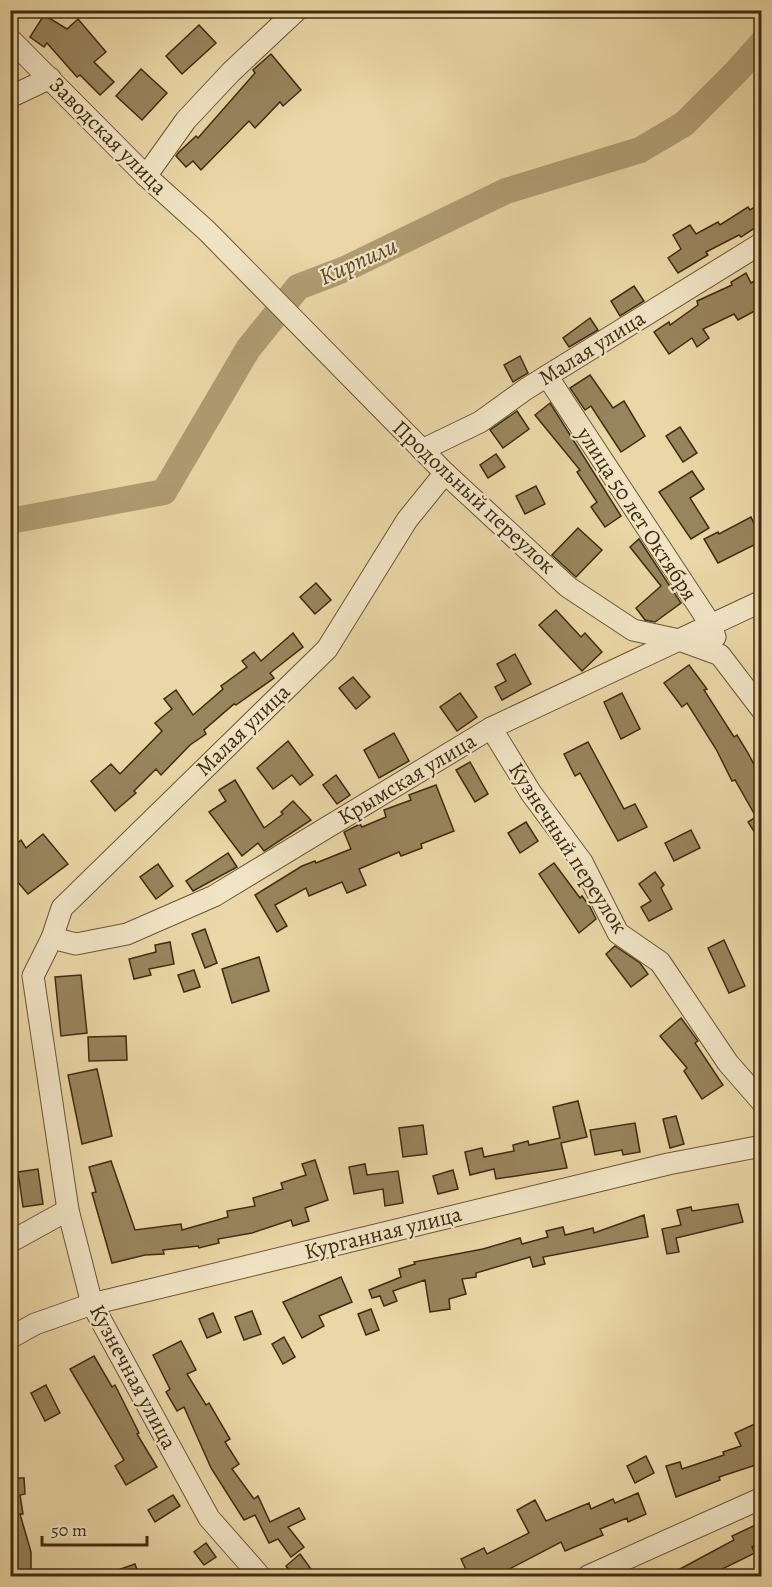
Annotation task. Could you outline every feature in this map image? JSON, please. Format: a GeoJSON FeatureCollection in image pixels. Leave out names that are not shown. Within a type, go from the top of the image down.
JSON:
{"type":"FeatureCollection","features":[{"type":"Feature","properties":{"kind":"street"},"geometry":{"type":"LineString","coordinates":[[146,176],[186,120],[231,72],[297,10]]}},
{"type":"Feature","properties":{"kind":"street","name":"Заводская улица"},"geometry":{"type":"LineString","coordinates":[[10,39],[146,176],[207,231],[292,318]]}},
{"type":"Feature","properties":{"kind":"street"},"geometry":{"type":"LineString","coordinates":[[10,97],[50,78]]}},
{"type":"Feature","properties":{"kind":"street","name":"Малая улица"},"geometry":{"type":"LineString","coordinates":[[422,450],[480,422],[547,376],[762,243]]}},
{"type":"Feature","properties":{"kind":"street","name":"Продольный переулок"},"geometry":{"type":"LineString","coordinates":[[292,318],[445,473],[568,587],[633,630],[679,640]]}},
{"type":"Feature","properties":{"kind":"street","name":"улица 50 лет Октября"},"geometry":{"type":"LineString","coordinates":[[547,376],[711,625],[720,655],[762,710]]}},
{"type":"Feature","properties":{"kind":"street","name":"Малая улица"},"geometry":{"type":"LineString","coordinates":[[33,976],[52,938],[62,908],[327,649],[407,520],[445,473]]}},
{"type":"Feature","properties":{"kind":"street","name":"Крымская улица"},"geometry":{"type":"LineString","coordinates":[[52,938],[76,944],[127,934],[214,896],[491,728],[762,601]]}},
{"type":"Feature","properties":{"kind":"street"},"geometry":{"type":"LineString","coordinates":[[679,640],[720,655]]}},
{"type":"Feature","properties":{"kind":"street","name":"Кузнечный переулок"},"geometry":{"type":"LineString","coordinates":[[491,728],[531,793],[582,862],[618,933],[660,962],[728,1063],[762,1102]]}},
{"type":"Feature","properties":{"kind":"street","name":"Кузнечная улица"},"geometry":{"type":"LineString","coordinates":[[33,976],[68,1210],[92,1304],[209,1518],[260,1576]]}},
{"type":"Feature","properties":{"kind":"street","name":"Курганная улица"},"geometry":{"type":"LineString","coordinates":[[10,1338],[34,1324],[92,1304],[656,1166],[762,1146]]}},
{"type":"Feature","properties":{"kind":"street"},"geometry":{"type":"LineString","coordinates":[[10,1242],[68,1210]]}},
{"type":"Feature","properties":{"kind":"street"},"geometry":{"type":"LineString","coordinates":[[588,1576],[762,1498]]}},
{"type":"Feature","properties":{"kind":"building"},"geometry":{"type":"Polygon","coordinates":[[[44,15],[67,29],[78,19],[106,52],[94,62],[114,82],[100,95],[80,75],[77,77],[47,43],[44,47],[30,37],[44,15]]]}},
{"type":"Feature","properties":{"kind":"building"},"geometry":{"type":"Polygon","coordinates":[[[199,25],[216,43],[182,74],[166,56],[199,25]]]}},
{"type":"Feature","properties":{"kind":"building"},"geometry":{"type":"Polygon","coordinates":[[[271,54],[301,90],[283,106],[280,102],[255,128],[249,121],[201,170],[193,161],[186,167],[176,156],[179,152],[196,136],[198,138],[255,73],[253,70],[271,54]]]}},
{"type":"Feature","properties":{"kind":"building"},"geometry":{"type":"Polygon","coordinates":[[[141,69],[167,93],[142,120],[116,96],[141,69]]]}},
{"type":"Feature","properties":{"kind":"building"},"geometry":{"type":"Polygon","coordinates":[[[762,202],[762,223],[741,237],[739,235],[706,252],[708,255],[678,273],[668,258],[681,249],[673,235],[690,225],[696,234],[718,222],[720,225],[748,207],[750,210],[762,202]]]}},
{"type":"Feature","properties":{"kind":"building"},"geometry":{"type":"Polygon","coordinates":[[[746,273],[751,283],[762,277],[762,307],[738,320],[734,314],[703,329],[709,338],[697,347],[692,338],[669,354],[654,332],[669,322],[670,325],[698,305],[697,301],[732,285],[731,282],[746,273]]]}},
{"type":"Feature","properties":{"kind":"building"},"geometry":{"type":"Polygon","coordinates":[[[634,286],[644,301],[620,316],[611,301],[634,286]]]}},
{"type":"Feature","properties":{"kind":"building"},"geometry":{"type":"Polygon","coordinates":[[[590,318],[598,330],[569,347],[563,338],[590,318]]]}},
{"type":"Feature","properties":{"kind":"building"},"geometry":{"type":"Polygon","coordinates":[[[520,356],[528,373],[513,382],[504,365],[520,356]]]}},
{"type":"Feature","properties":{"kind":"building"},"geometry":{"type":"Polygon","coordinates":[[[590,375],[613,408],[624,401],[645,436],[621,452],[591,406],[585,410],[570,388],[590,375]]]}},
{"type":"Feature","properties":{"kind":"building"},"geometry":{"type":"Polygon","coordinates":[[[550,403],[621,516],[605,527],[591,507],[597,502],[577,472],[580,470],[535,415],[550,403]]]}},
{"type":"Feature","properties":{"kind":"building"},"geometry":{"type":"Polygon","coordinates":[[[517,411],[529,429],[503,448],[490,430],[517,411]]]}},
{"type":"Feature","properties":{"kind":"building"},"geometry":{"type":"Polygon","coordinates":[[[680,427],[697,453],[683,462],[666,436],[680,427]]]}},
{"type":"Feature","properties":{"kind":"building"},"geometry":{"type":"Polygon","coordinates":[[[496,454],[505,467],[488,478],[480,465],[496,454]]]}},
{"type":"Feature","properties":{"kind":"building"},"geometry":{"type":"Polygon","coordinates":[[[692,471],[704,489],[690,498],[709,528],[691,539],[659,492],[692,471]]]}},
{"type":"Feature","properties":{"kind":"building"},"geometry":{"type":"Polygon","coordinates":[[[536,486],[545,504],[525,514],[516,496],[536,486]]]}},
{"type":"Feature","properties":{"kind":"building"},"geometry":{"type":"Polygon","coordinates":[[[751,517],[762,541],[718,563],[704,539],[718,532],[719,534],[751,517]]]}},
{"type":"Feature","properties":{"kind":"building"},"geometry":{"type":"Polygon","coordinates":[[[578,528],[602,550],[576,577],[552,555],[578,528]]]}},
{"type":"Feature","properties":{"kind":"building"},"geometry":{"type":"Polygon","coordinates":[[[639,539],[681,603],[655,622],[645,620],[636,608],[661,586],[630,547],[639,539]]]}},
{"type":"Feature","properties":{"kind":"building"},"geometry":{"type":"Polygon","coordinates":[[[316,583],[331,600],[315,614],[300,597],[316,583]]]}},
{"type":"Feature","properties":{"kind":"building"},"geometry":{"type":"Polygon","coordinates":[[[556,610],[581,637],[585,633],[602,652],[582,671],[539,625],[556,610]]]}},
{"type":"Feature","properties":{"kind":"building"},"geometry":{"type":"Polygon","coordinates":[[[293,633],[303,647],[270,673],[274,678],[236,705],[234,704],[204,730],[206,734],[190,745],[161,775],[156,769],[134,791],[136,793],[115,811],[91,781],[111,764],[120,774],[162,731],[155,723],[172,709],[164,699],[176,690],[193,715],[223,689],[221,686],[247,667],[242,661],[254,652],[261,661],[293,633]]]}},
{"type":"Feature","properties":{"kind":"building"},"geometry":{"type":"Polygon","coordinates":[[[515,654],[531,684],[502,700],[495,687],[506,681],[497,664],[515,654]]]}},
{"type":"Feature","properties":{"kind":"building"},"geometry":{"type":"Polygon","coordinates":[[[689,665],[707,689],[704,690],[734,737],[737,735],[762,780],[762,844],[748,822],[756,817],[735,780],[732,781],[716,749],[687,703],[682,707],[664,683],[689,665]]]}},
{"type":"Feature","properties":{"kind":"building"},"geometry":{"type":"Polygon","coordinates":[[[353,677],[370,697],[356,709],[339,688],[353,677]]]}},
{"type":"Feature","properties":{"kind":"building"},"geometry":{"type":"Polygon","coordinates":[[[460,693],[477,717],[457,731],[440,707],[460,693]]]}},
{"type":"Feature","properties":{"kind":"building"},"geometry":{"type":"Polygon","coordinates":[[[622,693],[640,729],[621,739],[604,702],[622,693]]]}},
{"type":"Feature","properties":{"kind":"building"},"geometry":{"type":"Polygon","coordinates":[[[394,733],[409,761],[379,778],[364,750],[394,733]]]}},
{"type":"Feature","properties":{"kind":"building"},"geometry":{"type":"Polygon","coordinates":[[[288,741],[313,775],[300,785],[292,775],[273,789],[257,768],[288,741]]]}},
{"type":"Feature","properties":{"kind":"building"},"geometry":{"type":"Polygon","coordinates":[[[588,742],[624,809],[635,804],[647,827],[618,841],[580,773],[575,776],[564,754],[588,742]]]}},
{"type":"Feature","properties":{"kind":"building"},"geometry":{"type":"Polygon","coordinates":[[[470,762],[488,794],[475,802],[456,770],[470,762]]]}},
{"type":"Feature","properties":{"kind":"building"},"geometry":{"type":"Polygon","coordinates":[[[336,775],[350,795],[337,804],[323,785],[336,775]]]}},
{"type":"Feature","properties":{"kind":"building"},"geometry":{"type":"Polygon","coordinates":[[[235,780],[264,828],[283,814],[281,812],[293,801],[311,820],[264,851],[258,843],[242,856],[209,812],[226,801],[219,790],[235,780]]]}},
{"type":"Feature","properties":{"kind":"building"},"geometry":{"type":"Polygon","coordinates":[[[436,785],[454,831],[421,844],[422,848],[401,856],[399,852],[359,869],[366,885],[347,893],[342,882],[309,896],[306,888],[275,905],[287,926],[277,932],[255,895],[302,866],[351,849],[344,832],[360,824],[362,827],[386,817],[384,810],[411,800],[409,795],[436,785]]]}},
{"type":"Feature","properties":{"kind":"building"},"geometry":{"type":"Polygon","coordinates":[[[526,822],[538,841],[520,853],[508,833],[526,822]]]}},
{"type":"Feature","properties":{"kind":"building"},"geometry":{"type":"Polygon","coordinates":[[[691,830],[700,848],[674,861],[665,843],[691,830]]]}},
{"type":"Feature","properties":{"kind":"building"},"geometry":{"type":"Polygon","coordinates":[[[43,834],[68,864],[28,894],[10,873],[10,849],[21,840],[26,848],[43,834]]]}},
{"type":"Feature","properties":{"kind":"building"},"geometry":{"type":"Polygon","coordinates":[[[228,853],[237,867],[193,891],[186,881],[228,853]]]}},
{"type":"Feature","properties":{"kind":"building"},"geometry":{"type":"Polygon","coordinates":[[[554,863],[580,898],[582,896],[596,919],[579,933],[539,874],[554,863]]]}},
{"type":"Feature","properties":{"kind":"building"},"geometry":{"type":"Polygon","coordinates":[[[158,864],[173,886],[156,899],[140,877],[158,864]]]}},
{"type":"Feature","properties":{"kind":"building"},"geometry":{"type":"Polygon","coordinates":[[[655,872],[664,885],[661,888],[672,909],[649,921],[641,907],[651,901],[639,884],[655,872]]]}},
{"type":"Feature","properties":{"kind":"building"},"geometry":{"type":"Polygon","coordinates":[[[205,929],[217,963],[205,968],[192,934],[205,929]]]}},
{"type":"Feature","properties":{"kind":"building"},"geometry":{"type":"Polygon","coordinates":[[[724,940],[745,986],[729,993],[708,948],[724,940]]]}},
{"type":"Feature","properties":{"kind":"building"},"geometry":{"type":"Polygon","coordinates":[[[170,942],[174,964],[149,969],[151,975],[134,979],[129,959],[156,952],[155,945],[170,942]]]}},
{"type":"Feature","properties":{"kind":"building"},"geometry":{"type":"Polygon","coordinates":[[[615,946],[640,963],[648,974],[631,987],[606,954],[615,946]]]}},
{"type":"Feature","properties":{"kind":"building"},"geometry":{"type":"Polygon","coordinates":[[[259,957],[269,991],[232,1003],[222,969],[259,957]]]}},
{"type":"Feature","properties":{"kind":"building"},"geometry":{"type":"Polygon","coordinates":[[[194,970],[200,987],[184,992],[178,975],[194,970]]]}},
{"type":"Feature","properties":{"kind":"building"},"geometry":{"type":"Polygon","coordinates":[[[81,975],[87,1033],[61,1036],[55,977],[81,975]]]}},
{"type":"Feature","properties":{"kind":"building"},"geometry":{"type":"Polygon","coordinates":[[[681,1018],[698,1041],[695,1043],[723,1085],[702,1099],[684,1071],[687,1068],[660,1036],[681,1018]]]}},
{"type":"Feature","properties":{"kind":"building"},"geometry":{"type":"Polygon","coordinates":[[[126,1036],[127,1060],[89,1061],[88,1037],[126,1036]]]}},
{"type":"Feature","properties":{"kind":"building"},"geometry":{"type":"Polygon","coordinates":[[[97,1069],[112,1136],[82,1144],[68,1075],[97,1069]]]}},
{"type":"Feature","properties":{"kind":"building"},"geometry":{"type":"Polygon","coordinates":[[[578,1101],[587,1137],[561,1143],[567,1168],[496,1179],[494,1169],[470,1175],[465,1152],[482,1148],[484,1157],[514,1151],[513,1145],[528,1141],[529,1145],[560,1138],[553,1107],[578,1101]]]}},
{"type":"Feature","properties":{"kind":"building"},"geometry":{"type":"Polygon","coordinates":[[[676,1116],[684,1144],[670,1148],[663,1119],[676,1116]]]}},
{"type":"Feature","properties":{"kind":"building"},"geometry":{"type":"Polygon","coordinates":[[[635,1123],[640,1152],[623,1155],[622,1150],[595,1155],[590,1130],[635,1123]]]}},
{"type":"Feature","properties":{"kind":"building"},"geometry":{"type":"Polygon","coordinates":[[[423,1125],[427,1154],[403,1157],[399,1128],[423,1125]]]}},
{"type":"Feature","properties":{"kind":"building"},"geometry":{"type":"Polygon","coordinates":[[[315,1160],[328,1200],[305,1208],[309,1221],[293,1226],[291,1220],[252,1233],[218,1239],[219,1243],[199,1248],[198,1246],[163,1250],[164,1254],[145,1255],[112,1263],[92,1193],[96,1192],[89,1167],[111,1161],[135,1230],[181,1224],[182,1230],[228,1217],[227,1211],[255,1206],[253,1198],[283,1189],[281,1183],[306,1175],[302,1164],[315,1160]]]}},
{"type":"Feature","properties":{"kind":"building"},"geometry":{"type":"Polygon","coordinates":[[[365,1164],[367,1175],[398,1171],[403,1203],[385,1206],[383,1189],[354,1194],[349,1167],[365,1164]]]}},
{"type":"Feature","properties":{"kind":"building"},"geometry":{"type":"Polygon","coordinates":[[[38,1169],[43,1204],[23,1207],[18,1172],[38,1169]]]}},
{"type":"Feature","properties":{"kind":"building"},"geometry":{"type":"Polygon","coordinates":[[[453,1170],[458,1189],[438,1194],[433,1176],[453,1170]]]}},
{"type":"Feature","properties":{"kind":"building"},"geometry":{"type":"Polygon","coordinates":[[[738,1204],[743,1222],[676,1238],[679,1252],[667,1254],[662,1229],[681,1225],[677,1210],[691,1207],[692,1211],[738,1204]]]}},
{"type":"Feature","properties":{"kind":"building"},"geometry":{"type":"Polygon","coordinates":[[[644,1215],[648,1237],[543,1257],[545,1264],[533,1267],[530,1257],[476,1273],[476,1277],[462,1279],[466,1294],[449,1299],[450,1309],[430,1312],[425,1280],[393,1291],[397,1301],[384,1306],[380,1296],[372,1298],[369,1290],[401,1277],[399,1269],[415,1264],[414,1262],[483,1249],[520,1238],[522,1244],[548,1237],[546,1231],[563,1227],[565,1235],[593,1228],[594,1233],[644,1215]]]}},
{"type":"Feature","properties":{"kind":"building"},"geometry":{"type":"Polygon","coordinates":[[[341,1277],[352,1302],[319,1316],[324,1326],[302,1338],[283,1302],[341,1277]]]}},
{"type":"Feature","properties":{"kind":"building"},"geometry":{"type":"Polygon","coordinates":[[[371,1309],[379,1330],[366,1335],[358,1314],[371,1309]]]}},
{"type":"Feature","properties":{"kind":"building"},"geometry":{"type":"Polygon","coordinates":[[[252,1311],[261,1334],[244,1340],[235,1317],[252,1311]]]}},
{"type":"Feature","properties":{"kind":"building"},"geometry":{"type":"Polygon","coordinates":[[[213,1313],[221,1332],[207,1338],[199,1319],[213,1313]]]}},
{"type":"Feature","properties":{"kind":"building"},"geometry":{"type":"Polygon","coordinates":[[[284,1337],[295,1357],[283,1364],[272,1344],[284,1337]]]}},
{"type":"Feature","properties":{"kind":"building"},"geometry":{"type":"Polygon","coordinates":[[[181,1341],[196,1370],[187,1374],[206,1405],[209,1403],[230,1439],[225,1442],[239,1464],[232,1469],[254,1499],[258,1496],[270,1522],[299,1508],[305,1519],[288,1527],[304,1547],[291,1557],[278,1539],[269,1543],[255,1515],[244,1520],[211,1468],[184,1407],[177,1411],[166,1392],[170,1389],[153,1355],[181,1341]]]}},
{"type":"Feature","properties":{"kind":"building"},"geometry":{"type":"Polygon","coordinates":[[[94,1356],[112,1387],[115,1385],[139,1433],[137,1434],[157,1467],[126,1485],[115,1466],[124,1460],[70,1369],[94,1356]]]}},
{"type":"Feature","properties":{"kind":"building"},"geometry":{"type":"Polygon","coordinates":[[[46,1385],[60,1413],[45,1421],[31,1393],[46,1385]]]}},
{"type":"Feature","properties":{"kind":"building"},"geometry":{"type":"Polygon","coordinates":[[[757,1423],[762,1433],[762,1463],[719,1477],[720,1480],[676,1497],[666,1466],[680,1462],[682,1469],[724,1455],[723,1452],[741,1446],[735,1433],[757,1423]]]}},
{"type":"Feature","properties":{"kind":"building"},"geometry":{"type":"Polygon","coordinates":[[[646,1456],[654,1473],[635,1483],[627,1466],[646,1456]]]}},
{"type":"Feature","properties":{"kind":"building"},"geometry":{"type":"Polygon","coordinates":[[[16,1475],[17,1478],[24,1478],[25,1494],[20,1495],[23,1514],[20,1514],[31,1552],[31,1576],[10,1576],[10,1476],[16,1475]]]}},
{"type":"Feature","properties":{"kind":"building"},"geometry":{"type":"Polygon","coordinates":[[[638,1493],[646,1514],[628,1522],[627,1518],[600,1529],[603,1535],[565,1551],[561,1542],[496,1576],[469,1576],[461,1559],[484,1548],[487,1554],[529,1533],[517,1510],[535,1500],[546,1521],[589,1503],[591,1509],[613,1499],[615,1503],[638,1493]]]}},
{"type":"Feature","properties":{"kind":"building"},"geometry":{"type":"Polygon","coordinates":[[[173,1495],[180,1506],[155,1522],[148,1510],[173,1495]]]}},
{"type":"Feature","properties":{"kind":"building"},"geometry":{"type":"Polygon","coordinates":[[[762,1522],[762,1542],[752,1547],[755,1553],[716,1572],[718,1576],[667,1576],[734,1540],[732,1536],[762,1522]]]}},
{"type":"Feature","properties":{"kind":"building"},"geometry":{"type":"Polygon","coordinates":[[[206,1543],[216,1557],[204,1565],[194,1552],[206,1543]]]}},
{"type":"Feature","properties":{"kind":"building"},"geometry":{"type":"Polygon","coordinates":[[[300,1554],[316,1576],[294,1576],[286,1566],[300,1554]]]}},
{"type":"Feature","properties":{"kind":"building"},"geometry":{"type":"Polygon","coordinates":[[[135,1564],[139,1576],[103,1576],[103,1575],[135,1564]]]}},
{"type":"Feature","properties":{"kind":"waterway","name":"Кирпили"},"geometry":{"type":"LineString","coordinates":[[10,521],[164,492],[248,349],[298,287],[345,269],[506,191],[640,150],[684,124],[762,43]]}}]}
